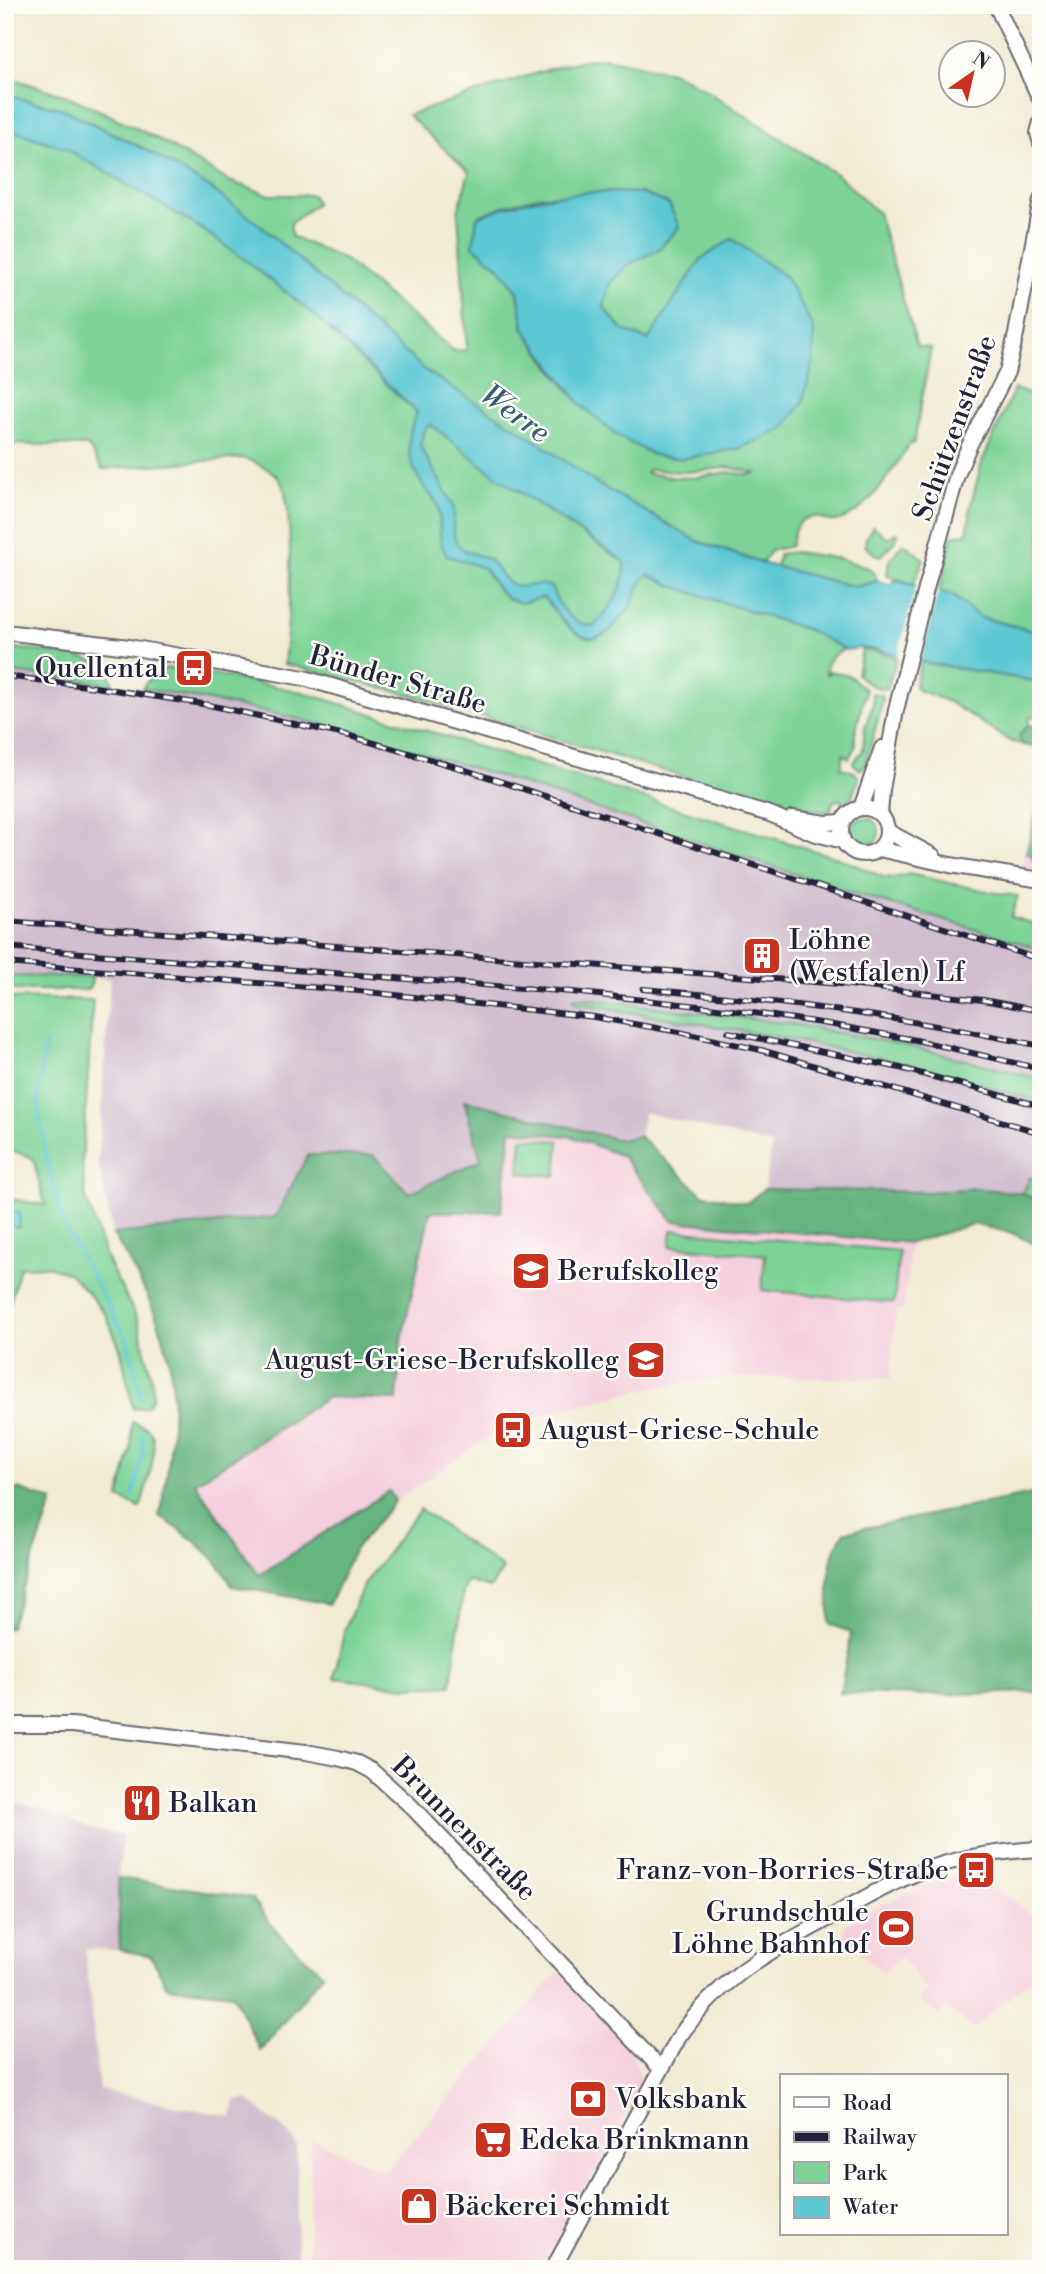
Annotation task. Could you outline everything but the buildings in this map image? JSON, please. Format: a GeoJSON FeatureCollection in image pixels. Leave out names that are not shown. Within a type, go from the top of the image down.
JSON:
{"type":"FeatureCollection","features":[{"type":"Feature","properties":{"kind":"main road"},"geometry":{"type":"LineString","coordinates":[[996,5],[1041,101]]}},
{"type":"Feature","properties":{"kind":"main road"},"geometry":{"type":"LineString","coordinates":[[1041,122],[1038,133],[1041,143]]}},
{"type":"Feature","properties":{"kind":"main road","name":"Schützenstraße"},"geometry":{"type":"LineString","coordinates":[[880,814],[896,710],[927,585],[957,475],[1007,372],[1041,200]]}},
{"type":"Feature","properties":{"kind":"main road","name":"Bünder Straße"},"geometry":{"type":"LineString","coordinates":[[5,632],[129,647],[304,678],[770,814]]}},
{"type":"Feature","properties":{"kind":"main road","name":"Schützenstraße"},"geometry":{"type":"LineString","coordinates":[[861,808],[896,710]]}},
{"type":"Feature","properties":{"kind":"main road"},"geometry":{"type":"LineString","coordinates":[[843,841],[843,822],[850,813],[861,808],[871,809],[880,814],[887,831],[879,849]]}},
{"type":"Feature","properties":{"kind":"main road"},"geometry":{"type":"LineString","coordinates":[[770,814],[826,823],[843,822]]}},
{"type":"Feature","properties":{"kind":"main road"},"geometry":{"type":"LineString","coordinates":[[770,814],[813,833],[843,841],[855,852],[863,854],[879,849],[950,865],[1041,880]]}},
{"type":"Feature","properties":{"kind":"main road"},"geometry":{"type":"LineString","coordinates":[[887,831],[950,865]]}},
{"type":"Feature","properties":{"kind":"main road","name":"Brunnenstraße"},"geometry":{"type":"LineString","coordinates":[[5,1726],[86,1727],[306,1752],[338,1758],[364,1767],[386,1781],[411,1805],[661,2069]]}},
{"type":"Feature","properties":{"kind":"main road"},"geometry":{"type":"LineString","coordinates":[[553,2269],[679,2037],[704,2003],[740,1971],[783,1943],[867,1896],[924,1870],[979,1856],[1041,1849]]}},
{"type":"Feature","properties":{"kind":"shaded area"},"geometry":{"type":"Polygon","coordinates":[[[5,671],[142,688],[347,730],[495,775],[849,892],[1041,949],[1041,1177],[1030,1178],[1023,1193],[974,1188],[928,1192],[764,1189],[772,1145],[644,1112],[639,1136],[620,1140],[465,1100],[481,1160],[409,1193],[373,1155],[276,1217],[113,1234],[98,1164],[110,979],[5,976],[5,671]]]}},
{"type":"Feature","properties":{"kind":"shaded area"},"geometry":{"type":"Polygon","coordinates":[[[1041,772],[1041,874],[1022,868],[1041,772]]]}},
{"type":"Feature","properties":{"kind":"shaded area","name":"August-Griese-Berufskolleg"},"geometry":{"type":"Polygon","coordinates":[[[511,1130],[573,1137],[622,1156],[673,1221],[910,1243],[904,1311],[896,1310],[890,1379],[726,1378],[637,1390],[535,1417],[481,1442],[395,1501],[388,1491],[259,1575],[195,1483],[328,1397],[396,1400],[401,1343],[430,1212],[511,1130]]]}},
{"type":"Feature","properties":{"kind":"shaded area"},"geometry":{"type":"Polygon","coordinates":[[[5,1799],[49,1811],[89,1829],[123,1836],[118,1878],[120,1950],[85,1949],[99,2090],[232,2117],[235,2100],[247,2099],[289,2134],[297,2147],[297,2269],[5,2269],[5,1799]]]}},
{"type":"Feature","properties":{"kind":"shaded area"},"geometry":{"type":"Polygon","coordinates":[[[972,1871],[1041,1922],[1041,1970],[973,2029],[946,2008],[940,2016],[918,2000],[928,1991],[901,1958],[883,1972],[843,1939],[845,1925],[883,1904],[925,1885],[972,1871]]]}},
{"type":"Feature","properties":{"kind":"shaded area"},"geometry":{"type":"Polygon","coordinates":[[[559,1971],[631,2052],[639,2071],[641,2088],[541,2269],[308,2269],[311,2139],[385,2171],[559,1971]]]}},
{"type":"Feature","properties":{"kind":"green space"},"geometry":{"type":"Polygon","coordinates":[[[605,58],[675,73],[839,176],[878,213],[917,346],[931,348],[914,443],[910,444],[879,489],[856,512],[844,518],[834,521],[816,517],[804,519],[795,530],[791,546],[772,550],[762,563],[697,541],[598,484],[526,434],[426,371],[261,226],[210,188],[146,150],[63,109],[5,95],[5,76],[70,97],[103,112],[160,140],[229,181],[270,195],[312,195],[317,203],[291,223],[291,236],[345,260],[454,351],[467,350],[458,211],[469,172],[408,115],[583,60],[605,58]],[[640,193],[541,196],[503,206],[477,217],[473,246],[499,267],[518,292],[524,329],[555,373],[581,405],[616,435],[669,311],[648,340],[623,331],[604,308],[609,284],[629,264],[659,249],[679,227],[669,204],[640,193]],[[727,467],[688,472],[650,469],[646,473],[693,478],[727,472],[750,475],[756,473],[727,467]]]}},
{"type":"Feature","properties":{"kind":"green space"},"geometry":{"type":"Polygon","coordinates":[[[5,128],[65,148],[199,227],[313,314],[406,403],[496,476],[618,558],[675,587],[806,629],[844,647],[845,649],[829,661],[826,674],[828,675],[828,671],[848,675],[866,690],[855,733],[855,747],[849,758],[843,754],[841,768],[854,772],[859,779],[851,798],[843,805],[839,799],[833,802],[830,812],[794,810],[411,695],[284,664],[290,597],[290,547],[286,499],[281,482],[275,474],[242,458],[102,469],[88,446],[5,444],[5,128]]]}},
{"type":"Feature","properties":{"kind":"green space"},"geometry":{"type":"Polygon","coordinates":[[[1014,389],[1041,398],[1041,633],[979,617],[952,595],[939,592],[952,536],[967,533],[969,512],[982,462],[1014,389]]]}},
{"type":"Feature","properties":{"kind":"green space"},"geometry":{"type":"Polygon","coordinates":[[[873,526],[888,538],[897,532],[895,542],[881,556],[865,546],[873,526]]]}},
{"type":"Feature","properties":{"kind":"green space"},"geometry":{"type":"Polygon","coordinates":[[[903,543],[924,559],[913,584],[887,575],[889,561],[903,543]]]}},
{"type":"Feature","properties":{"kind":"green space"},"geometry":{"type":"Polygon","coordinates":[[[795,552],[841,559],[871,569],[878,581],[855,587],[776,567],[779,554],[795,552]]]}},
{"type":"Feature","properties":{"kind":"green space"},"geometry":{"type":"Polygon","coordinates":[[[5,647],[84,658],[103,666],[114,685],[5,671],[5,647]]]}},
{"type":"Feature","properties":{"kind":"green space"},"geometry":{"type":"Polygon","coordinates":[[[862,650],[897,658],[885,689],[877,688],[857,674],[862,650]]]}},
{"type":"Feature","properties":{"kind":"green space"},"geometry":{"type":"Polygon","coordinates":[[[921,662],[1041,682],[1041,718],[1030,717],[1028,725],[1019,736],[1023,745],[1010,741],[949,702],[918,690],[915,685],[921,662]]]}},
{"type":"Feature","properties":{"kind":"green space"},"geometry":{"type":"Polygon","coordinates":[[[166,668],[188,669],[302,692],[841,859],[883,877],[893,878],[909,874],[1018,896],[1011,917],[1041,926],[1041,949],[849,892],[495,775],[347,730],[142,688],[152,676],[166,668]]]}},
{"type":"Feature","properties":{"kind":"green space"},"geometry":{"type":"Polygon","coordinates":[[[872,693],[882,695],[883,700],[865,766],[860,770],[853,763],[863,750],[865,727],[873,704],[872,693]]]}},
{"type":"Feature","properties":{"kind":"green space"},"geometry":{"type":"Polygon","coordinates":[[[1039,718],[1041,748],[1023,745],[1019,736],[1028,725],[1037,726],[1039,718]]]}},
{"type":"Feature","properties":{"kind":"green space"},"geometry":{"type":"Polygon","coordinates":[[[1041,795],[1041,816],[1033,861],[1031,854],[1026,853],[1041,795]]]}},
{"type":"Feature","properties":{"kind":"green space"},"geometry":{"type":"Polygon","coordinates":[[[865,818],[875,822],[879,832],[875,842],[865,846],[855,842],[851,832],[855,822],[865,818]]]}},
{"type":"Feature","properties":{"kind":"green space"},"geometry":{"type":"Polygon","coordinates":[[[5,976],[92,977],[91,986],[86,990],[5,990],[5,976]]]}},
{"type":"Feature","properties":{"kind":"green space"},"geometry":{"type":"Polygon","coordinates":[[[575,997],[786,1023],[909,1046],[1041,1079],[1041,1102],[904,1063],[778,1037],[577,1003],[573,1001],[575,997]]]}},
{"type":"Feature","properties":{"kind":"green space"},"geometry":{"type":"Polygon","coordinates":[[[5,998],[93,1000],[82,1164],[86,1197],[108,1262],[138,1320],[152,1381],[153,1395],[145,1407],[133,1409],[121,1351],[106,1315],[70,1274],[48,1266],[20,1267],[5,1321],[5,1198],[45,1205],[33,1158],[5,1148],[10,1107],[5,1105],[5,998]]]}},
{"type":"Feature","properties":{"kind":"green space"},"geometry":{"type":"Polygon","coordinates":[[[464,1100],[620,1140],[639,1136],[702,1194],[747,1203],[764,1189],[928,1192],[974,1188],[1023,1193],[1041,1204],[1041,1252],[1029,1241],[1012,1233],[973,1224],[910,1243],[673,1221],[622,1156],[573,1137],[511,1130],[501,1212],[430,1212],[401,1343],[397,1400],[328,1397],[195,1483],[259,1575],[389,1491],[395,1501],[354,1550],[329,1604],[232,1586],[210,1555],[159,1516],[171,1442],[173,1403],[170,1367],[155,1314],[113,1234],[275,1217],[308,1155],[373,1155],[409,1193],[481,1160],[464,1100]]]}},
{"type":"Feature","properties":{"kind":"green space"},"geometry":{"type":"Polygon","coordinates":[[[522,1138],[559,1141],[556,1176],[519,1173],[522,1138]]]}},
{"type":"Feature","properties":{"kind":"green space"},"geometry":{"type":"Polygon","coordinates":[[[1041,1177],[1041,1204],[1023,1193],[1030,1178],[1041,1177]]]}},
{"type":"Feature","properties":{"kind":"green space"},"geometry":{"type":"Polygon","coordinates":[[[672,1230],[899,1251],[894,1303],[762,1290],[765,1255],[670,1246],[672,1230]]]}},
{"type":"Feature","properties":{"kind":"green space"},"geometry":{"type":"Polygon","coordinates":[[[132,1422],[148,1430],[152,1435],[154,1447],[148,1483],[140,1508],[119,1498],[131,1449],[132,1422]]]}},
{"type":"Feature","properties":{"kind":"green space"},"geometry":{"type":"Polygon","coordinates":[[[18,1489],[53,1501],[10,1627],[5,1629],[5,1491],[18,1489]]]}},
{"type":"Feature","properties":{"kind":"green space"},"geometry":{"type":"Polygon","coordinates":[[[1041,1492],[1041,1692],[922,1695],[840,1693],[851,1634],[829,1622],[829,1587],[834,1552],[845,1532],[1041,1492]]]}},
{"type":"Feature","properties":{"kind":"green space"},"geometry":{"type":"Polygon","coordinates":[[[420,1509],[503,1569],[490,1588],[468,1581],[463,1592],[451,1685],[406,1687],[334,1678],[345,1628],[363,1586],[420,1509]]]}},
{"type":"Feature","properties":{"kind":"green space"},"geometry":{"type":"Polygon","coordinates":[[[118,1878],[252,1898],[277,1932],[323,1974],[260,2051],[233,1994],[167,1987],[151,1956],[120,1950],[118,1878]]]}},
{"type":"Feature","properties":{"kind":"water"},"geometry":{"type":"Polygon","coordinates":[[[5,95],[63,109],[146,150],[210,188],[261,226],[426,371],[523,432],[598,484],[697,541],[761,563],[855,587],[878,581],[891,585],[894,580],[952,595],[979,617],[1041,633],[1041,682],[927,663],[879,650],[846,650],[806,629],[675,587],[648,574],[640,584],[627,612],[604,635],[594,638],[585,637],[567,625],[543,597],[522,603],[508,599],[484,568],[446,555],[441,542],[437,505],[411,461],[410,432],[417,412],[313,314],[199,227],[65,148],[5,128],[5,95]],[[430,424],[424,430],[420,446],[454,507],[453,531],[460,547],[489,559],[506,581],[518,587],[543,584],[551,587],[567,614],[579,622],[594,626],[612,604],[620,588],[625,570],[624,561],[496,476],[430,424]]]}},
{"type":"Feature","properties":{"kind":"water"},"geometry":{"type":"Polygon","coordinates":[[[589,192],[640,193],[669,204],[679,227],[659,249],[629,264],[609,284],[604,308],[623,330],[648,340],[701,259],[732,239],[786,277],[814,329],[813,365],[802,404],[782,430],[738,449],[680,459],[653,455],[616,435],[581,405],[524,329],[518,292],[499,267],[473,246],[477,217],[532,200],[589,192]]]}},
{"type":"Feature","properties":{"kind":"water"},"geometry":{"type":"Polygon","coordinates":[[[5,1208],[20,1213],[19,1228],[5,1224],[5,1208]]]}},
{"type":"Feature","properties":{"kind":"pier"},"geometry":{"type":"Polygon","coordinates":[[[917,582],[939,588],[920,663],[897,658],[917,582]]]}},
{"type":"Feature","properties":{"kind":"waterway"},"geometry":{"type":"LineString","coordinates":[[45,1044],[38,1102],[46,1159],[64,1225],[127,1340],[142,1400]]}},
{"type":"Feature","properties":{"kind":"waterway"},"geometry":{"type":"LineString","coordinates":[[133,1495],[142,1460],[143,1433]]}},
{"type":"Feature","properties":{"kind":"railway"},"geometry":{"type":"LineString","coordinates":[[5,676],[209,705],[350,736],[463,769],[1041,960]]}},
{"type":"Feature","properties":{"kind":"railway"},"geometry":{"type":"LineString","coordinates":[[5,921],[841,984],[983,1000],[1041,1011]]}},
{"type":"Feature","properties":{"kind":"railway"},"geometry":{"type":"LineString","coordinates":[[5,947],[572,992],[726,1009],[916,1040],[1041,1069]]}},
{"type":"Feature","properties":{"kind":"railway"},"geometry":{"type":"LineString","coordinates":[[5,963],[359,991],[594,1017],[761,1050],[1041,1133]]}},
{"type":"Feature","properties":{"kind":"railway"},"geometry":{"type":"LineString","coordinates":[[643,989],[842,1011],[1041,1046]]}},
{"type":"Feature","properties":{"kind":"railway"},"geometry":{"type":"LineString","coordinates":[[728,1032],[900,1068],[1041,1106]]}},
{"type":"Feature","properties":{"kind":"place","name":"Quellental"},"geometry":{"type":"Point","coordinates":[194,668]}},
{"type":"Feature","properties":{"kind":"place","name":"Löhne (Westfalen) Lf"},"geometry":{"type":"Point","coordinates":[762,956]}},
{"type":"Feature","properties":{"kind":"place","name":"Berufskolleg"},"geometry":{"type":"Point","coordinates":[531,1271]}},
{"type":"Feature","properties":{"kind":"place","name":"August-Griese-Berufskolleg"},"geometry":{"type":"Point","coordinates":[646,1360]}},
{"type":"Feature","properties":{"kind":"place","name":"August-Griese-Schule"},"geometry":{"type":"Point","coordinates":[513,1430]}},
{"type":"Feature","properties":{"kind":"place","name":"Balkan"},"geometry":{"type":"Point","coordinates":[142,1803]}},
{"type":"Feature","properties":{"kind":"place","name":"Franz-von-Borries-Straße"},"geometry":{"type":"Point","coordinates":[976,1870]}},
{"type":"Feature","properties":{"kind":"place","name":"Grundschule Löhne Bahnhof"},"geometry":{"type":"Point","coordinates":[896,1928]}},
{"type":"Feature","properties":{"kind":"place","name":"Volksbank"},"geometry":{"type":"Point","coordinates":[588,2099]}},
{"type":"Feature","properties":{"kind":"place","name":"Edeka Brinkmann"},"geometry":{"type":"Point","coordinates":[493,2140]}},
{"type":"Feature","properties":{"kind":"place","name":"Bäckerei Schmidt"},"geometry":{"type":"Point","coordinates":[419,2206]}},
{"type":"Feature","properties":{"kind":"water label","name":"Werre"},"geometry":{"type":"Point","coordinates":[515,414]}}]}
